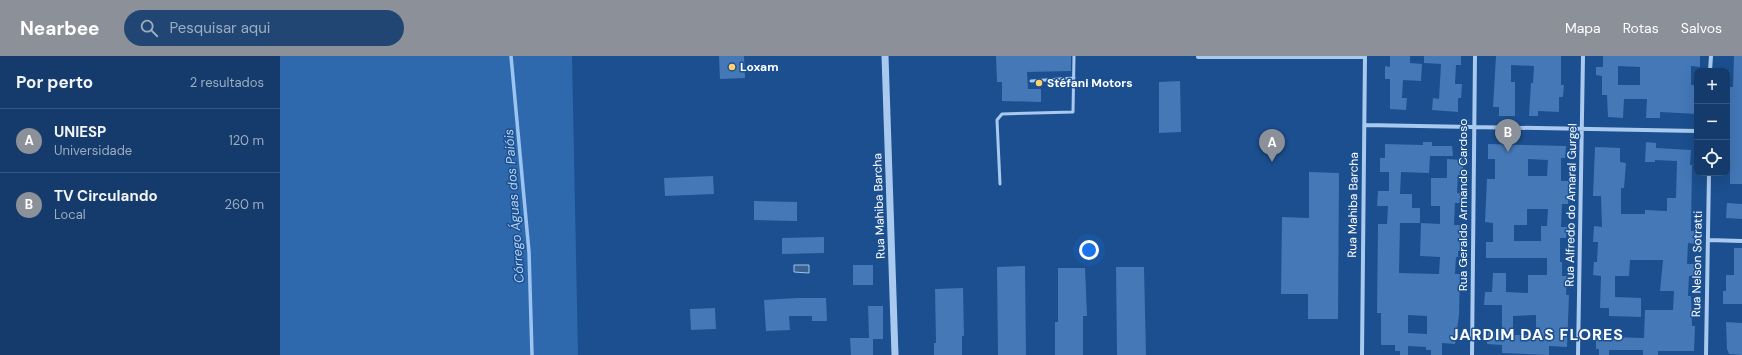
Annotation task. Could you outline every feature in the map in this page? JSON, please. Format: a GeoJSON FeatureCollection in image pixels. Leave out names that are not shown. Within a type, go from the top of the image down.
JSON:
{"type":"FeatureCollection","features":[{"type":"Feature","properties":{"kind":"street","name":"Rua Mahiba Barcha"},"geometry":{"type":"LineString","coordinates":[[885,56],[895,355]]}},
{"type":"Feature","properties":{"kind":"street","name":"Rua Mahiba Barcha"},"geometry":{"type":"LineString","coordinates":[[1362,355],[1366,125],[1365,56]]}},
{"type":"Feature","properties":{"kind":"street"},"geometry":{"type":"LineString","coordinates":[[1198,57],[1365,56]]}},
{"type":"Feature","properties":{"kind":"street","name":"Rua Geraldo Armando Cardoso"},"geometry":{"type":"LineString","coordinates":[[1472,355],[1475,56]]}},
{"type":"Feature","properties":{"kind":"street","name":"Rua Alfredo do Amaral Gurgel"},"geometry":{"type":"LineString","coordinates":[[1578,355],[1583,128],[1583,56]]}},
{"type":"Feature","properties":{"kind":"street"},"geometry":{"type":"LineString","coordinates":[[1710,68],[1711,56]]}},
{"type":"Feature","properties":{"kind":"street"},"geometry":{"type":"LineString","coordinates":[[1366,125],[1694,131]]}},
{"type":"Feature","properties":{"kind":"street","name":"Rua Nelson Sotratti"},"geometry":{"type":"LineString","coordinates":[[1706,355],[1709,176]]}},
{"type":"Feature","properties":{"kind":"street"},"geometry":{"type":"LineString","coordinates":[[1708,240],[1742,241]]}},
{"type":"Feature","properties":{"kind":"lane"},"geometry":{"type":"LineString","coordinates":[[1000,184],[997,120],[999,116],[1002,114],[1073,112],[1074,56]]}},
{"type":"Feature","properties":{"kind":"lane"},"geometry":{"type":"LineString","coordinates":[[1031,80],[1074,78]]}},
{"type":"Feature","properties":{"kind":"shaded area"},"geometry":{"type":"Polygon","coordinates":[[[280,56],[572,56],[578,355],[280,355],[280,56]]]}},
{"type":"Feature","properties":{"kind":"shaded area"},"geometry":{"type":"Polygon","coordinates":[[[794,265],[809,265],[809,273],[794,272],[794,265]]]}},
{"type":"Feature","properties":{"kind":"building","name":"Loxam"},"geometry":{"type":"Polygon","coordinates":[[[719,56],[744,56],[745,78],[720,79],[719,56]]]}},
{"type":"Feature","properties":{"kind":"building"},"geometry":{"type":"Polygon","coordinates":[[[996,56],[1071,56],[1071,71],[1027,72],[1028,89],[1041,89],[1041,102],[1002,101],[1002,82],[997,82],[996,56]]]}},
{"type":"Feature","properties":{"kind":"building"},"geometry":{"type":"Polygon","coordinates":[[[1390,56],[1410,56],[1410,63],[1422,64],[1421,81],[1403,80],[1402,98],[1407,98],[1406,110],[1390,109],[1390,79],[1385,79],[1385,66],[1390,67],[1390,56]]]}},
{"type":"Feature","properties":{"kind":"building"},"geometry":{"type":"Polygon","coordinates":[[[1424,56],[1461,56],[1461,65],[1456,65],[1455,84],[1462,84],[1461,98],[1458,98],[1458,112],[1432,110],[1433,98],[1439,99],[1441,64],[1424,63],[1424,56]]]}},
{"type":"Feature","properties":{"kind":"building"},"geometry":{"type":"Polygon","coordinates":[[[1496,56],[1561,56],[1561,85],[1564,85],[1563,97],[1559,97],[1559,112],[1538,111],[1538,116],[1529,116],[1531,83],[1533,83],[1534,66],[1511,65],[1511,82],[1515,82],[1515,116],[1499,116],[1499,107],[1493,107],[1496,56]]]}},
{"type":"Feature","properties":{"kind":"building"},"geometry":{"type":"Polygon","coordinates":[[[1603,56],[1700,56],[1700,67],[1691,66],[1691,85],[1694,85],[1694,114],[1660,112],[1660,118],[1646,118],[1647,99],[1624,99],[1623,118],[1608,117],[1607,95],[1602,95],[1602,76],[1596,75],[1596,67],[1603,67],[1603,56]],[[1618,66],[1618,85],[1640,85],[1640,67],[1618,66]]]}},
{"type":"Feature","properties":{"kind":"building"},"geometry":{"type":"Polygon","coordinates":[[[1734,56],[1742,56],[1742,184],[1730,184],[1730,87],[1733,87],[1734,56]]]}},
{"type":"Feature","properties":{"kind":"building"},"geometry":{"type":"Polygon","coordinates":[[[1180,81],[1181,132],[1159,133],[1159,82],[1180,81]]]}},
{"type":"Feature","properties":{"kind":"building"},"geometry":{"type":"Polygon","coordinates":[[[1423,142],[1432,142],[1432,146],[1452,146],[1453,156],[1430,156],[1429,173],[1401,172],[1400,194],[1412,194],[1412,208],[1420,208],[1420,223],[1400,223],[1399,273],[1439,274],[1440,257],[1420,256],[1421,223],[1440,224],[1440,206],[1431,206],[1431,178],[1447,178],[1447,159],[1463,160],[1463,175],[1458,175],[1457,193],[1462,193],[1462,203],[1455,203],[1454,225],[1461,225],[1460,251],[1458,251],[1458,257],[1456,257],[1455,274],[1460,274],[1459,315],[1455,344],[1442,343],[1442,355],[1431,355],[1431,350],[1426,350],[1426,347],[1408,346],[1408,355],[1400,355],[1400,351],[1395,351],[1395,345],[1381,345],[1381,313],[1377,313],[1378,224],[1387,224],[1388,206],[1377,206],[1378,191],[1389,191],[1389,172],[1380,172],[1380,158],[1385,158],[1385,144],[1423,145],[1423,142]],[[1408,315],[1408,333],[1427,334],[1427,316],[1408,315]]]}},
{"type":"Feature","properties":{"kind":"building"},"geometry":{"type":"Polygon","coordinates":[[[1646,142],[1656,143],[1656,148],[1691,150],[1691,231],[1696,231],[1696,244],[1688,243],[1687,264],[1695,264],[1694,276],[1689,276],[1688,296],[1691,296],[1692,326],[1695,326],[1694,351],[1658,351],[1658,355],[1643,355],[1643,350],[1609,350],[1609,355],[1599,355],[1599,349],[1596,349],[1596,332],[1609,332],[1609,337],[1644,338],[1645,310],[1673,310],[1674,291],[1660,291],[1663,260],[1630,260],[1629,276],[1615,276],[1615,297],[1641,298],[1641,317],[1609,316],[1609,308],[1600,308],[1601,276],[1593,275],[1594,262],[1597,262],[1598,242],[1593,242],[1594,226],[1602,227],[1601,196],[1593,196],[1595,147],[1620,148],[1620,162],[1626,163],[1624,188],[1621,188],[1621,214],[1645,214],[1645,210],[1667,211],[1667,198],[1676,198],[1677,161],[1655,160],[1655,162],[1645,162],[1646,142]]]}},
{"type":"Feature","properties":{"kind":"building"},"geometry":{"type":"Polygon","coordinates":[[[1488,144],[1566,146],[1565,158],[1561,158],[1561,181],[1569,181],[1569,193],[1568,204],[1562,204],[1561,227],[1567,227],[1566,238],[1560,238],[1560,262],[1562,262],[1562,276],[1567,276],[1566,295],[1569,295],[1567,347],[1549,346],[1549,355],[1502,353],[1502,345],[1487,344],[1488,331],[1502,333],[1502,305],[1484,305],[1485,292],[1492,292],[1493,273],[1506,273],[1506,292],[1528,293],[1528,275],[1547,275],[1547,258],[1486,258],[1486,242],[1493,242],[1493,223],[1485,222],[1487,179],[1495,179],[1495,159],[1488,159],[1488,144]],[[1528,159],[1528,176],[1547,176],[1548,160],[1528,159]],[[1527,209],[1527,225],[1514,225],[1514,241],[1541,241],[1541,226],[1547,226],[1548,209],[1527,209]],[[1536,315],[1513,316],[1513,335],[1536,335],[1536,315]]]}},
{"type":"Feature","properties":{"kind":"building"},"geometry":{"type":"Polygon","coordinates":[[[1309,172],[1339,173],[1338,319],[1308,319],[1308,294],[1281,294],[1282,217],[1309,218],[1309,172]]]}},
{"type":"Feature","properties":{"kind":"building"},"geometry":{"type":"Polygon","coordinates":[[[713,176],[714,194],[665,196],[664,178],[713,176]]]}},
{"type":"Feature","properties":{"kind":"building"},"geometry":{"type":"Polygon","coordinates":[[[754,201],[797,202],[797,221],[754,220],[754,201]]]}},
{"type":"Feature","properties":{"kind":"building"},"geometry":{"type":"Polygon","coordinates":[[[1727,203],[1742,204],[1742,219],[1726,218],[1727,203]]]}},
{"type":"Feature","properties":{"kind":"building"},"geometry":{"type":"Polygon","coordinates":[[[824,237],[824,253],[782,254],[782,238],[824,237]]]}},
{"type":"Feature","properties":{"kind":"building"},"geometry":{"type":"Polygon","coordinates":[[[1734,248],[1742,248],[1742,304],[1723,304],[1723,291],[1726,291],[1726,275],[1734,275],[1734,248]]]}},
{"type":"Feature","properties":{"kind":"building"},"geometry":{"type":"Polygon","coordinates":[[[853,265],[873,265],[873,285],[853,285],[853,265]]]}},
{"type":"Feature","properties":{"kind":"building"},"geometry":{"type":"Polygon","coordinates":[[[1025,266],[1026,355],[998,355],[997,267],[1025,266]]]}},
{"type":"Feature","properties":{"kind":"building"},"geometry":{"type":"Polygon","coordinates":[[[1116,267],[1144,267],[1146,355],[1117,355],[1116,267]]]}},
{"type":"Feature","properties":{"kind":"building"},"geometry":{"type":"Polygon","coordinates":[[[1058,268],[1085,268],[1087,316],[1083,316],[1083,355],[1055,355],[1055,322],[1058,322],[1058,268]]]}},
{"type":"Feature","properties":{"kind":"building"},"geometry":{"type":"Polygon","coordinates":[[[963,288],[964,336],[962,336],[962,355],[934,355],[934,343],[936,343],[935,289],[963,288]]]}},
{"type":"Feature","properties":{"kind":"building"},"geometry":{"type":"Polygon","coordinates":[[[826,298],[827,321],[812,321],[812,316],[789,316],[790,330],[766,331],[764,300],[826,298]]]}},
{"type":"Feature","properties":{"kind":"building"},"geometry":{"type":"Polygon","coordinates":[[[868,306],[883,306],[883,339],[873,339],[873,355],[851,355],[850,338],[869,338],[868,306]]]}},
{"type":"Feature","properties":{"kind":"building"},"geometry":{"type":"Polygon","coordinates":[[[715,308],[716,329],[691,330],[690,309],[715,308]]]}},
{"type":"Feature","properties":{"kind":"building"},"geometry":{"type":"Polygon","coordinates":[[[1726,322],[1742,323],[1742,355],[1729,354],[1727,349],[1726,322]]]}},
{"type":"Feature","properties":{"kind":"waterway","name":"Córrego Águas dos Paióis"},"geometry":{"type":"LineString","coordinates":[[511,56],[529,252],[532,355]]}},
{"type":"Feature","properties":{"kind":"place","name":"Loxam"},"geometry":{"type":"Point","coordinates":[732,67]}},
{"type":"Feature","properties":{"kind":"place","name":"Stéfani Motors"},"geometry":{"type":"Point","coordinates":[1039,83]}},
{"type":"Feature","properties":{"kind":"place","name":"TV Circulando"},"geometry":{"type":"Point","coordinates":[1508,152]}},
{"type":"Feature","properties":{"kind":"place","name":"UNIESP"},"geometry":{"type":"Point","coordinates":[1272,162]}},
{"type":"Feature","properties":{"kind":"district","name":"JARDIM DAS FLORES"},"geometry":{"type":"Point","coordinates":[1537,334]}}]}
